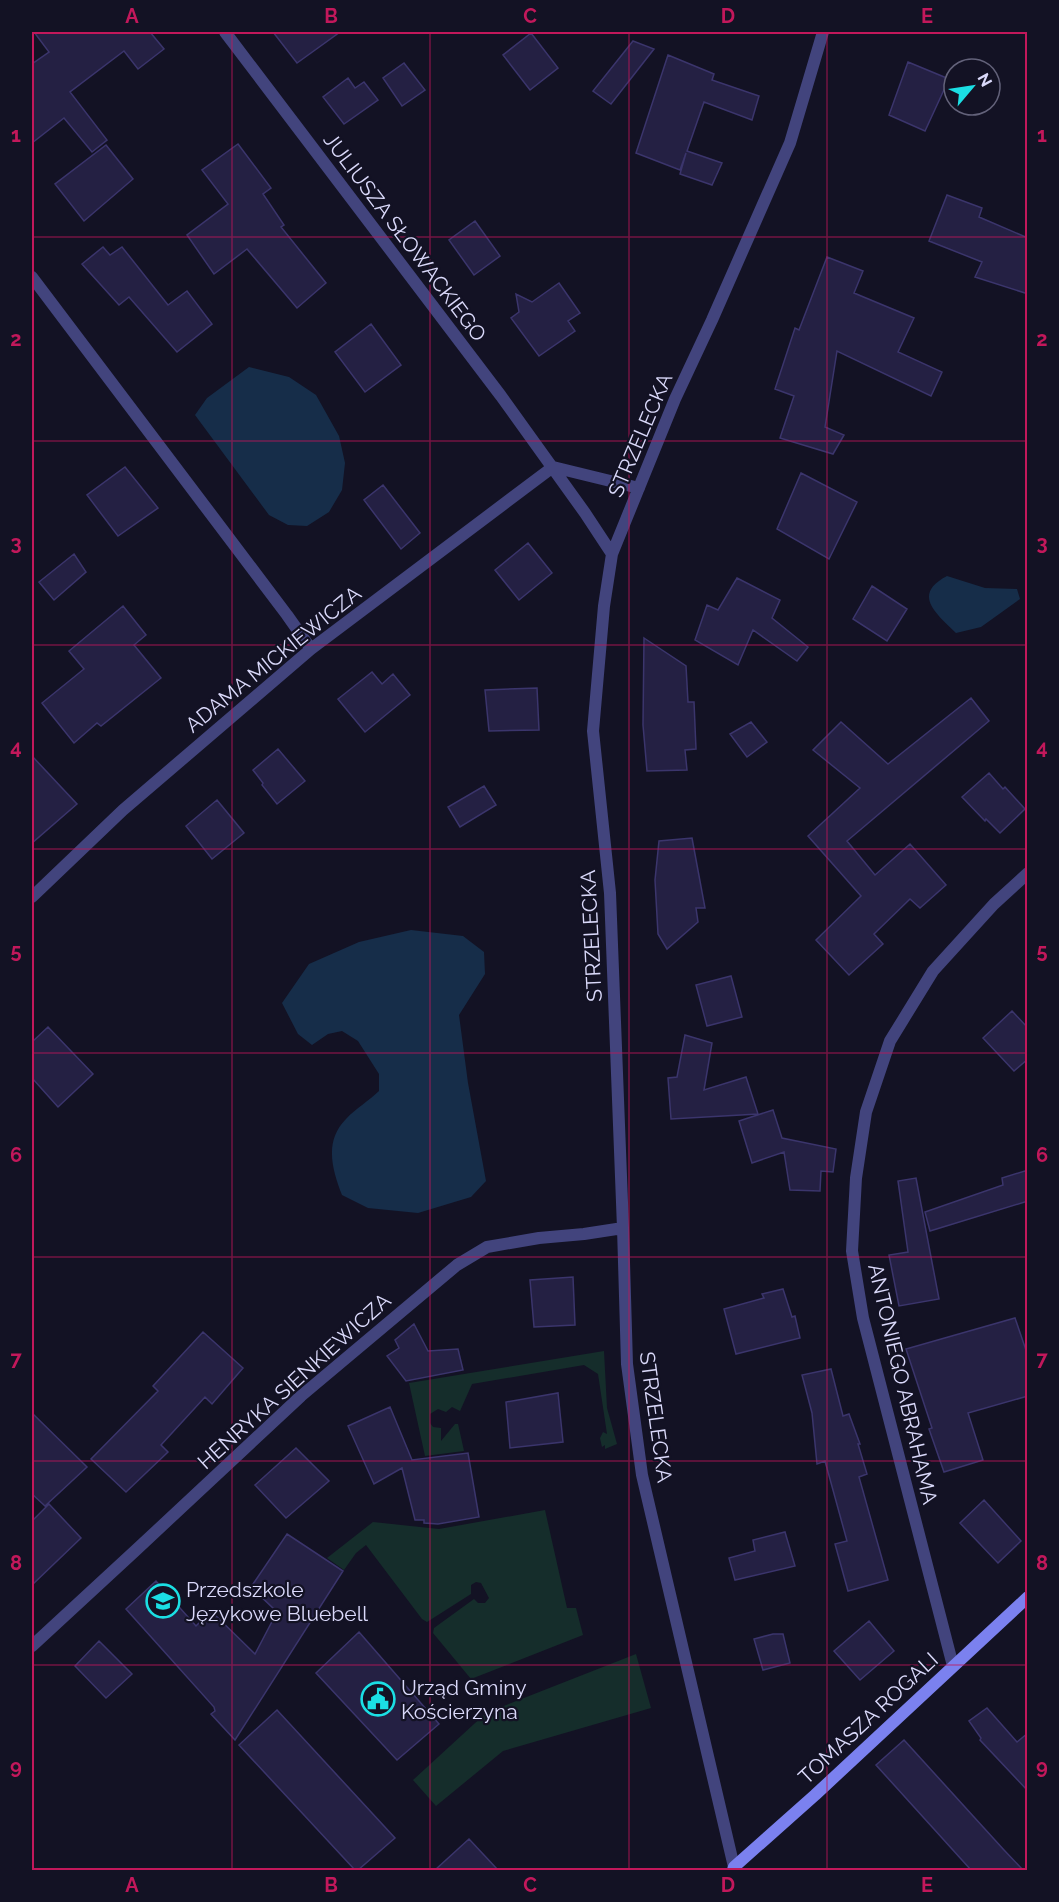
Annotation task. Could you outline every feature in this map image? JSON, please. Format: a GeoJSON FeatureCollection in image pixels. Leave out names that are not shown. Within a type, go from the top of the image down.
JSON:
{"type":"FeatureCollection","features":[{"type":"Feature","properties":{"kind":"street","name":"JULIUSZA SŁOWACKIEGO"},"geometry":{"type":"LineString","coordinates":[[225,32],[553,467],[612,554]]}},
{"type":"Feature","properties":{"kind":"street","name":"STRZELECKA"},"geometry":{"type":"LineString","coordinates":[[733,1869],[642,1475],[627,1364],[624,1228],[610,893],[593,731],[604,606],[612,554],[675,399],[789,143],[823,32]]}},
{"type":"Feature","properties":{"kind":"street"},"geometry":{"type":"LineString","coordinates":[[32,277],[311,649]]}},
{"type":"Feature","properties":{"kind":"street"},"geometry":{"type":"LineString","coordinates":[[553,467],[639,488]]}},
{"type":"Feature","properties":{"kind":"street","name":"ADAMA MICKIEWICZA"},"geometry":{"type":"LineString","coordinates":[[32,897],[123,810],[311,649],[553,467]]}},
{"type":"Feature","properties":{"kind":"street","name":"ANTONIEGO ABRAHAMA"},"geometry":{"type":"LineString","coordinates":[[953,1666],[863,1318],[852,1251],[856,1178],[866,1112],[890,1041],[933,971],[994,904],[1028,873]]}},
{"type":"Feature","properties":{"kind":"street","name":"HENRYKA SIENKIEWICZA"},"geometry":{"type":"LineString","coordinates":[[32,1646],[301,1396],[457,1265],[487,1247],[624,1228]]}},
{"type":"Feature","properties":{"kind":"street","name":"TOMASZA ROGALI"},"geometry":{"type":"LineString","coordinates":[[733,1869],[1028,1597]]}},
{"type":"Feature","properties":{"kind":"green space"},"geometry":{"type":"Polygon","coordinates":[[[604,1351],[607,1408],[617,1444],[605,1449],[605,1445],[602,1447],[600,1438],[603,1432],[607,1434],[598,1374],[584,1365],[472,1384],[460,1411],[452,1407],[446,1412],[438,1409],[430,1414],[430,1423],[433,1427],[441,1428],[441,1441],[455,1424],[458,1424],[464,1451],[425,1456],[409,1383],[604,1351]]]}},
{"type":"Feature","properties":{"kind":"green space"},"geometry":{"type":"Polygon","coordinates":[[[545,1510],[567,1608],[576,1608],[583,1635],[471,1679],[433,1633],[434,1628],[474,1599],[478,1603],[485,1603],[489,1598],[481,1583],[476,1582],[471,1585],[471,1594],[427,1622],[422,1619],[366,1545],[356,1553],[344,1570],[327,1558],[373,1522],[439,1529],[545,1510]]]}},
{"type":"Feature","properties":{"kind":"green space"},"geometry":{"type":"Polygon","coordinates":[[[636,1654],[651,1708],[503,1751],[436,1806],[413,1780],[486,1713],[636,1654]]]}},
{"type":"Feature","properties":{"kind":"water"},"geometry":{"type":"Polygon","coordinates":[[[249,367],[289,377],[316,395],[339,436],[345,463],[342,490],[329,512],[307,526],[288,525],[269,515],[195,415],[207,398],[249,367]]]}},
{"type":"Feature","properties":{"kind":"water"},"geometry":{"type":"Polygon","coordinates":[[[947,576],[985,588],[1017,589],[1020,599],[981,627],[956,633],[935,612],[929,597],[936,583],[947,576]]]}},
{"type":"Feature","properties":{"kind":"water"},"geometry":{"type":"Polygon","coordinates":[[[411,930],[463,936],[484,952],[485,974],[459,1015],[468,1083],[486,1181],[471,1197],[418,1213],[368,1208],[342,1195],[333,1165],[332,1146],[335,1136],[346,1119],[379,1091],[379,1074],[358,1041],[342,1031],[328,1034],[312,1045],[298,1034],[282,1003],[309,964],[359,942],[411,930]]]}},
{"type":"Feature","properties":{"kind":"building"},"geometry":{"type":"Polygon","coordinates":[[[34,32],[150,32],[164,49],[138,69],[124,51],[70,92],[107,140],[92,152],[64,118],[32,143],[32,64],[49,52],[34,32]]]}},
{"type":"Feature","properties":{"kind":"building"},"geometry":{"type":"Polygon","coordinates":[[[273,32],[340,32],[297,63],[273,32]]]}},
{"type":"Feature","properties":{"kind":"building"},"geometry":{"type":"Polygon","coordinates":[[[531,33],[558,68],[530,90],[503,55],[531,33]]]}},
{"type":"Feature","properties":{"kind":"building"},"geometry":{"type":"Polygon","coordinates":[[[633,41],[654,49],[611,104],[593,91],[633,41]]]}},
{"type":"Feature","properties":{"kind":"building"},"geometry":{"type":"Polygon","coordinates":[[[668,55],[714,74],[712,80],[759,96],[752,120],[704,102],[687,151],[722,163],[712,185],[680,174],[686,153],[680,170],[636,153],[668,55]]]}},
{"type":"Feature","properties":{"kind":"building"},"geometry":{"type":"Polygon","coordinates":[[[908,62],[942,76],[942,94],[925,131],[889,115],[908,62]]]}},
{"type":"Feature","properties":{"kind":"building"},"geometry":{"type":"Polygon","coordinates":[[[404,63],[425,90],[402,106],[383,78],[404,63]]]}},
{"type":"Feature","properties":{"kind":"building"},"geometry":{"type":"Polygon","coordinates":[[[348,78],[355,88],[364,82],[378,100],[344,124],[323,97],[348,78]]]}},
{"type":"Feature","properties":{"kind":"building"},"geometry":{"type":"Polygon","coordinates":[[[238,144],[271,188],[263,194],[284,225],[281,227],[326,283],[297,308],[247,249],[214,274],[187,235],[228,204],[202,170],[238,144]]]}},
{"type":"Feature","properties":{"kind":"building"},"geometry":{"type":"Polygon","coordinates":[[[106,145],[133,179],[84,221],[55,184],[106,145]]]}},
{"type":"Feature","properties":{"kind":"building"},"geometry":{"type":"Polygon","coordinates":[[[947,195],[982,208],[979,217],[1028,238],[1028,294],[975,277],[982,262],[929,241],[947,195]]]}},
{"type":"Feature","properties":{"kind":"building"},"geometry":{"type":"Polygon","coordinates":[[[475,221],[500,256],[474,275],[449,240],[475,221]]]}},
{"type":"Feature","properties":{"kind":"building"},"geometry":{"type":"Polygon","coordinates":[[[103,247],[110,255],[122,247],[168,305],[187,291],[212,324],[177,352],[129,297],[119,305],[82,264],[103,247]]]}},
{"type":"Feature","properties":{"kind":"building"},"geometry":{"type":"Polygon","coordinates":[[[827,257],[863,271],[854,293],[914,318],[898,352],[942,372],[931,396],[837,351],[825,427],[844,435],[833,454],[780,438],[794,396],[775,389],[795,328],[799,330],[827,257]]]}},
{"type":"Feature","properties":{"kind":"building"},"geometry":{"type":"Polygon","coordinates":[[[559,283],[580,313],[568,321],[575,331],[539,356],[511,318],[519,312],[516,294],[532,302],[559,283]]]}},
{"type":"Feature","properties":{"kind":"building"},"geometry":{"type":"Polygon","coordinates":[[[371,324],[401,365],[365,392],[335,352],[371,324]]]}},
{"type":"Feature","properties":{"kind":"building"},"geometry":{"type":"Polygon","coordinates":[[[125,467],[158,508],[118,536],[87,495],[125,467]]]}},
{"type":"Feature","properties":{"kind":"building"},"geometry":{"type":"Polygon","coordinates":[[[801,473],[857,502],[829,559],[777,529],[801,473]]]}},
{"type":"Feature","properties":{"kind":"building"},"geometry":{"type":"Polygon","coordinates":[[[383,485],[420,533],[401,549],[364,500],[383,485]]]}},
{"type":"Feature","properties":{"kind":"building"},"geometry":{"type":"Polygon","coordinates":[[[528,543],[552,573],[519,600],[495,570],[528,543]]]}},
{"type":"Feature","properties":{"kind":"building"},"geometry":{"type":"Polygon","coordinates":[[[74,554],[86,572],[54,600],[39,582],[74,554]]]}},
{"type":"Feature","properties":{"kind":"building"},"geometry":{"type":"Polygon","coordinates":[[[737,578],[780,600],[772,618],[808,647],[797,661],[753,630],[738,665],[695,640],[707,605],[718,610],[737,578]]]}},
{"type":"Feature","properties":{"kind":"building"},"geometry":{"type":"Polygon","coordinates":[[[872,586],[907,609],[887,641],[853,619],[872,586]]]}},
{"type":"Feature","properties":{"kind":"building"},"geometry":{"type":"Polygon","coordinates":[[[123,606],[146,635],[134,645],[161,678],[101,726],[97,723],[74,743],[42,703],[84,669],[69,651],[123,606]]]}},
{"type":"Feature","properties":{"kind":"building"},"geometry":{"type":"Polygon","coordinates":[[[644,638],[686,666],[688,702],[694,702],[696,749],[685,750],[687,770],[647,771],[643,725],[644,638]]]}},
{"type":"Feature","properties":{"kind":"building"},"geometry":{"type":"Polygon","coordinates":[[[372,672],[382,684],[393,674],[410,695],[365,732],[338,699],[372,672]]]}},
{"type":"Feature","properties":{"kind":"building"},"geometry":{"type":"Polygon","coordinates":[[[537,688],[539,730],[489,731],[485,690],[537,688]]]}},
{"type":"Feature","properties":{"kind":"building"},"geometry":{"type":"Polygon","coordinates":[[[971,698],[989,721],[847,841],[875,875],[910,844],[946,885],[920,908],[910,899],[874,934],[883,944],[849,975],[816,940],[861,896],[808,836],[860,788],[813,750],[841,722],[888,764],[971,698]]]}},
{"type":"Feature","properties":{"kind":"building"},"geometry":{"type":"Polygon","coordinates":[[[751,722],[767,742],[747,757],[730,734],[751,722]]]}},
{"type":"Feature","properties":{"kind":"building"},"geometry":{"type":"Polygon","coordinates":[[[278,749],[305,781],[277,804],[253,770],[278,749]]]}},
{"type":"Feature","properties":{"kind":"building"},"geometry":{"type":"Polygon","coordinates":[[[32,756],[77,804],[32,843],[32,756]]]}},
{"type":"Feature","properties":{"kind":"building"},"geometry":{"type":"Polygon","coordinates":[[[989,773],[1025,809],[1000,833],[962,797],[989,773]]]}},
{"type":"Feature","properties":{"kind":"building"},"geometry":{"type":"Polygon","coordinates":[[[484,786],[496,805],[460,827],[448,807],[484,786]]]}},
{"type":"Feature","properties":{"kind":"building"},"geometry":{"type":"Polygon","coordinates":[[[217,800],[244,833],[212,859],[186,826],[217,800]]]}},
{"type":"Feature","properties":{"kind":"building"},"geometry":{"type":"Polygon","coordinates":[[[692,838],[705,908],[696,908],[698,922],[667,949],[658,934],[655,880],[659,841],[692,838]]]}},
{"type":"Feature","properties":{"kind":"building"},"geometry":{"type":"Polygon","coordinates":[[[731,976],[742,1017],[707,1026],[696,985],[731,976]]]}},
{"type":"Feature","properties":{"kind":"building"},"geometry":{"type":"Polygon","coordinates":[[[1012,1011],[1028,1028],[1028,1059],[1014,1071],[983,1038],[1012,1011]]]}},
{"type":"Feature","properties":{"kind":"building"},"geometry":{"type":"Polygon","coordinates":[[[48,1027],[93,1074],[58,1107],[32,1078],[32,1042],[48,1027]]]}},
{"type":"Feature","properties":{"kind":"building"},"geometry":{"type":"Polygon","coordinates":[[[685,1035],[712,1043],[704,1090],[746,1077],[758,1114],[671,1119],[668,1078],[677,1077],[685,1035]]]}},
{"type":"Feature","properties":{"kind":"building"},"geometry":{"type":"Polygon","coordinates":[[[773,1110],[782,1138],[836,1149],[833,1172],[821,1171],[820,1191],[790,1190],[784,1152],[752,1163],[739,1121],[773,1110]]]}},
{"type":"Feature","properties":{"kind":"building"},"geometry":{"type":"Polygon","coordinates":[[[1028,1170],[1028,1201],[930,1231],[925,1212],[1003,1185],[1002,1178],[1028,1170]]]}},
{"type":"Feature","properties":{"kind":"building"},"geometry":{"type":"Polygon","coordinates":[[[916,1178],[939,1299],[899,1306],[889,1255],[908,1252],[898,1181],[916,1178]]]}},
{"type":"Feature","properties":{"kind":"building"},"geometry":{"type":"Polygon","coordinates":[[[573,1277],[575,1325],[534,1327],[530,1280],[573,1277]]]}},
{"type":"Feature","properties":{"kind":"building"},"geometry":{"type":"Polygon","coordinates":[[[783,1289],[792,1317],[795,1316],[800,1338],[736,1354],[724,1309],[764,1298],[762,1294],[783,1289]]]}},
{"type":"Feature","properties":{"kind":"building"},"geometry":{"type":"Polygon","coordinates":[[[1015,1318],[1028,1356],[1028,1396],[968,1413],[983,1460],[944,1472],[906,1349],[1015,1318]]]}},
{"type":"Feature","properties":{"kind":"building"},"geometry":{"type":"Polygon","coordinates":[[[414,1324],[428,1351],[458,1349],[463,1370],[406,1381],[387,1356],[399,1348],[395,1340],[414,1324]]]}},
{"type":"Feature","properties":{"kind":"building"},"geometry":{"type":"Polygon","coordinates":[[[203,1332],[243,1368],[212,1404],[205,1397],[161,1445],[168,1452],[126,1492],[91,1459],[158,1391],[153,1386],[203,1332]]]}},
{"type":"Feature","properties":{"kind":"building"},"geometry":{"type":"Polygon","coordinates":[[[831,1369],[843,1416],[849,1414],[860,1444],[858,1444],[867,1474],[859,1477],[888,1580],[848,1591],[835,1544],[847,1541],[825,1461],[817,1464],[812,1413],[802,1375],[831,1369]]]}},
{"type":"Feature","properties":{"kind":"building"},"geometry":{"type":"Polygon","coordinates":[[[558,1393],[563,1442],[510,1448],[506,1402],[558,1393]]]}},
{"type":"Feature","properties":{"kind":"building"},"geometry":{"type":"Polygon","coordinates":[[[390,1407],[412,1460],[468,1453],[479,1517],[438,1524],[415,1520],[402,1468],[374,1484],[348,1426],[390,1407]]]}},
{"type":"Feature","properties":{"kind":"building"},"geometry":{"type":"Polygon","coordinates":[[[32,1413],[87,1467],[45,1506],[32,1494],[32,1413]]]}},
{"type":"Feature","properties":{"kind":"building"},"geometry":{"type":"Polygon","coordinates":[[[296,1448],[329,1481],[286,1518],[255,1485],[296,1448]]]}},
{"type":"Feature","properties":{"kind":"building"},"geometry":{"type":"Polygon","coordinates":[[[984,1500],[1021,1541],[998,1563],[960,1523],[984,1500]]]}},
{"type":"Feature","properties":{"kind":"building"},"geometry":{"type":"Polygon","coordinates":[[[49,1504],[81,1538],[32,1585],[32,1521],[49,1504]]]}},
{"type":"Feature","properties":{"kind":"building"},"geometry":{"type":"Polygon","coordinates":[[[785,1532],[795,1566],[735,1580],[729,1558],[755,1551],[753,1540],[785,1532]]]}},
{"type":"Feature","properties":{"kind":"building"},"geometry":{"type":"Polygon","coordinates":[[[287,1534],[343,1571],[235,1740],[211,1714],[215,1711],[214,1707],[126,1609],[156,1581],[196,1626],[211,1611],[255,1654],[277,1612],[251,1587],[287,1534]]]}},
{"type":"Feature","properties":{"kind":"building"},"geometry":{"type":"Polygon","coordinates":[[[869,1621],[894,1651],[860,1680],[834,1651],[869,1621]]]}},
{"type":"Feature","properties":{"kind":"building","name":"Urząd Gminy Kościerzyna"},"geometry":{"type":"Polygon","coordinates":[[[359,1632],[439,1724],[397,1760],[316,1673],[359,1632]]]}},
{"type":"Feature","properties":{"kind":"building"},"geometry":{"type":"Polygon","coordinates":[[[783,1634],[790,1663],[763,1670],[754,1639],[783,1634]]]}},
{"type":"Feature","properties":{"kind":"building"},"geometry":{"type":"Polygon","coordinates":[[[99,1641],[132,1674],[106,1698],[75,1666],[99,1641]]]}},
{"type":"Feature","properties":{"kind":"building"},"geometry":{"type":"Polygon","coordinates":[[[987,1708],[1017,1742],[1028,1733],[1028,1791],[980,1740],[981,1738],[969,1721],[987,1708]]]}},
{"type":"Feature","properties":{"kind":"building"},"geometry":{"type":"Polygon","coordinates":[[[277,1710],[395,1838],[358,1870],[355,1870],[239,1745],[277,1710]]]}},
{"type":"Feature","properties":{"kind":"building"},"geometry":{"type":"Polygon","coordinates":[[[904,1740],[1023,1870],[971,1870],[876,1765],[904,1740]]]}},
{"type":"Feature","properties":{"kind":"building"},"geometry":{"type":"Polygon","coordinates":[[[469,1839],[498,1870],[435,1870],[469,1839]]]}},
{"type":"Feature","properties":{"kind":"place","name":"Przedszkole Językowe Bluebell"},"geometry":{"type":"Point","coordinates":[163,1601]}},
{"type":"Feature","properties":{"kind":"place","name":"Urząd Gminy Kościerzyna"},"geometry":{"type":"Point","coordinates":[378,1699]}}]}
